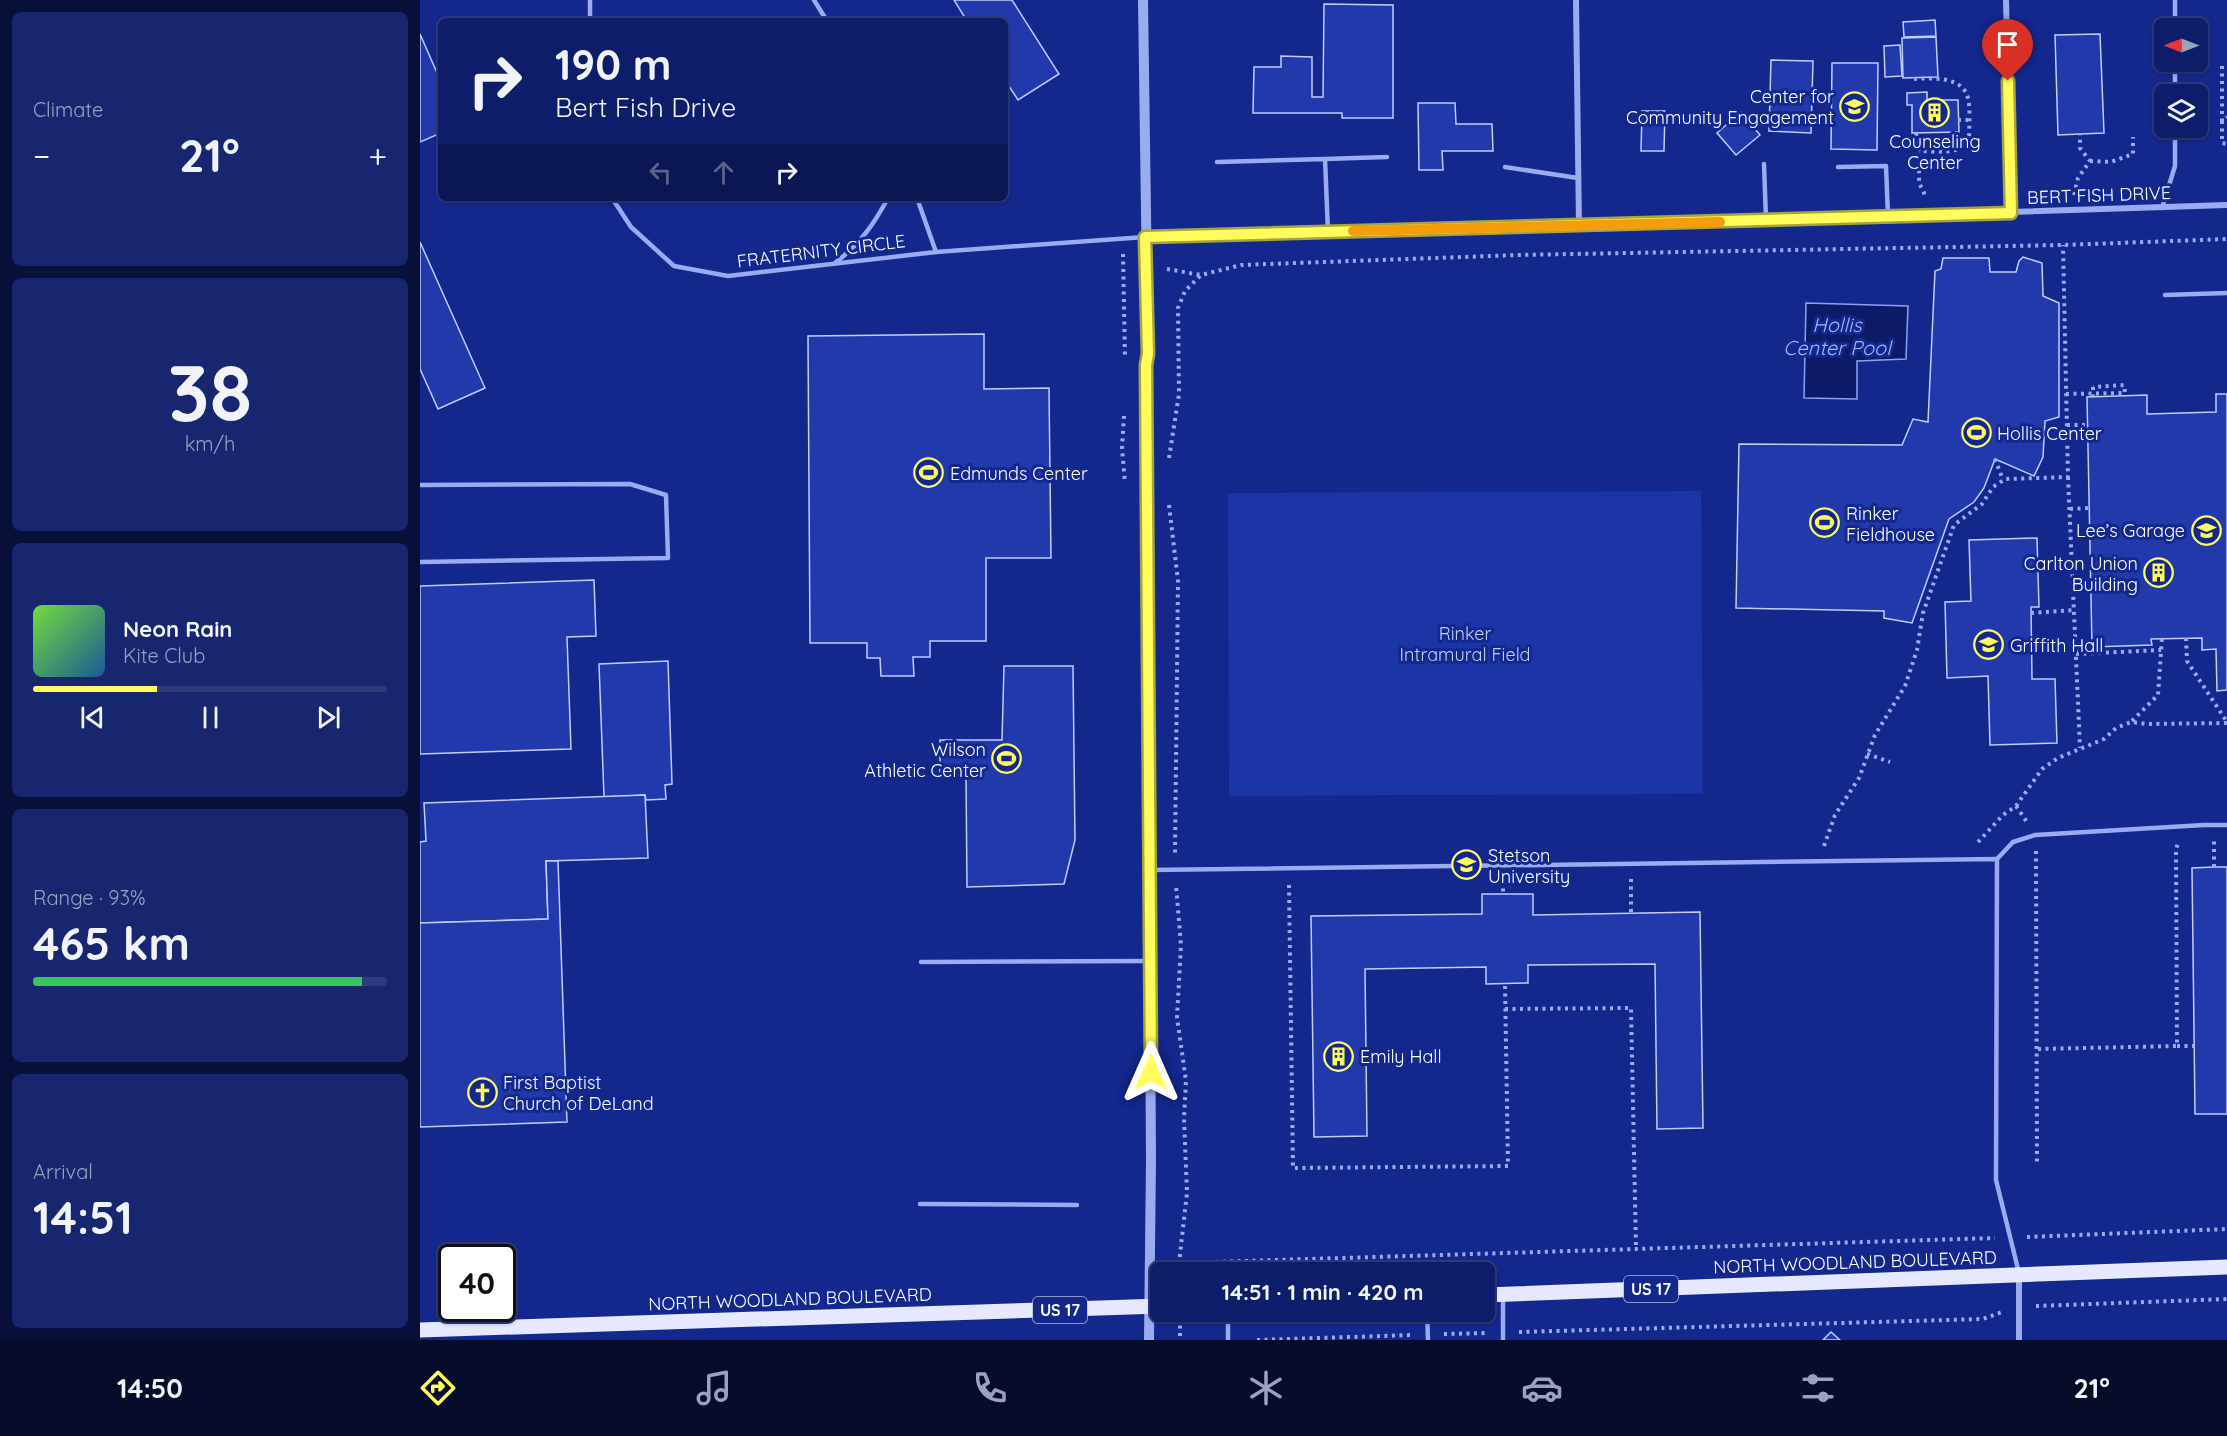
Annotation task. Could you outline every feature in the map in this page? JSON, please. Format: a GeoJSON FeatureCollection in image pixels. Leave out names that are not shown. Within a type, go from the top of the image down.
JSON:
{"type":"FeatureCollection","features":[{"type":"Feature","properties":{"kind":"main road","name":"NORTH WOODLAND BOULEVARD"},"geometry":{"type":"LineString","coordinates":[[1495,1294],[2227,1267]]}},
{"type":"Feature","properties":{"kind":"main road","name":"NORTH WOODLAND BOULEVARD"},"geometry":{"type":"LineString","coordinates":[[420,1330],[1150,1306]]}},
{"type":"Feature","properties":{"kind":"street"},"geometry":{"type":"LineString","coordinates":[[1143,0],[1151,1160],[1154,1262]]}},
{"type":"Feature","properties":{"kind":"street"},"geometry":{"type":"LineString","coordinates":[[1576,0],[1579,226]]}},
{"type":"Feature","properties":{"kind":"street"},"geometry":{"type":"LineString","coordinates":[[2006,0],[2011,213]]}},
{"type":"Feature","properties":{"kind":"street","name":"BERT FISH DRIVE"},"geometry":{"type":"LineString","coordinates":[[1145,237],[1888,217],[2227,205]]}},
{"type":"Feature","properties":{"kind":"street"},"geometry":{"type":"LineString","coordinates":[[2019,1276],[2019,1340]]}},
{"type":"Feature","properties":{"kind":"street"},"geometry":{"type":"LineString","coordinates":[[1149,1340],[1152,1322]]}},
{"type":"Feature","properties":{"kind":"lane"},"geometry":{"type":"LineString","coordinates":[[590,0],[590,18]]}},
{"type":"Feature","properties":{"kind":"lane"},"geometry":{"type":"LineString","coordinates":[[813,0],[825,18]]}},
{"type":"Feature","properties":{"kind":"lane"},"geometry":{"type":"LineString","coordinates":[[2175,0],[2175,18]]}},
{"type":"Feature","properties":{"kind":"lane"},"geometry":{"type":"LineString","coordinates":[[2162,208],[2175,166],[2175,138]]}},
{"type":"Feature","properties":{"kind":"lane"},"geometry":{"type":"LineString","coordinates":[[1217,162],[1387,157]]}},
{"type":"Feature","properties":{"kind":"lane"},"geometry":{"type":"LineString","coordinates":[[1325,159],[1328,232]]}},
{"type":"Feature","properties":{"kind":"lane"},"geometry":{"type":"LineString","coordinates":[[1764,164],[1766,220]]}},
{"type":"Feature","properties":{"kind":"lane"},"geometry":{"type":"LineString","coordinates":[[1838,167],[1886,166],[1888,217]]}},
{"type":"Feature","properties":{"kind":"lane"},"geometry":{"type":"LineString","coordinates":[[1505,167],[1578,178]]}},
{"type":"Feature","properties":{"kind":"lane","name":"FRATERNITY CIRCLE"},"geometry":{"type":"LineString","coordinates":[[614,201],[631,227],[674,266],[728,276],[936,252],[918,201]]}},
{"type":"Feature","properties":{"kind":"lane"},"geometry":{"type":"LineString","coordinates":[[834,263],[853,250],[875,222],[886,201]]}},
{"type":"Feature","properties":{"kind":"lane"},"geometry":{"type":"LineString","coordinates":[[936,252],[1145,237]]}},
{"type":"Feature","properties":{"kind":"lane"},"geometry":{"type":"LineString","coordinates":[[2165,295],[2227,293]]}},
{"type":"Feature","properties":{"kind":"lane"},"geometry":{"type":"LineString","coordinates":[[420,485],[630,484],[666,495],[668,558],[420,562]]}},
{"type":"Feature","properties":{"kind":"lane"},"geometry":{"type":"LineString","coordinates":[[2019,1276],[1996,1180],[1997,859],[2013,842],[2035,835],[2227,825]]}},
{"type":"Feature","properties":{"kind":"lane"},"geometry":{"type":"LineString","coordinates":[[1150,870],[1997,859]]}},
{"type":"Feature","properties":{"kind":"lane"},"geometry":{"type":"LineString","coordinates":[[921,962],[1150,961]]}},
{"type":"Feature","properties":{"kind":"lane"},"geometry":{"type":"LineString","coordinates":[[920,1204],[1077,1205]]}},
{"type":"Feature","properties":{"kind":"lane"},"geometry":{"type":"LineString","coordinates":[[1503,1294],[1503,1340]]}},
{"type":"Feature","properties":{"kind":"lane"},"geometry":{"type":"LineString","coordinates":[[1228,1322],[1228,1340]]}},
{"type":"Feature","properties":{"kind":"lane"},"geometry":{"type":"LineString","coordinates":[[1427,1322],[1428,1337]]}},
{"type":"Feature","properties":{"kind":"path"},"geometry":{"type":"LineString","coordinates":[[2222,66],[2222,143],[2227,144]]}},
{"type":"Feature","properties":{"kind":"path"},"geometry":{"type":"LineString","coordinates":[[1914,79],[1945,80],[1962,88],[1967,95],[1969,139],[1962,148],[1919,152]]}},
{"type":"Feature","properties":{"kind":"path"},"geometry":{"type":"LineString","coordinates":[[2222,121],[2227,117]]}},
{"type":"Feature","properties":{"kind":"path"},"geometry":{"type":"LineString","coordinates":[[1958,120],[1968,120]]}},
{"type":"Feature","properties":{"kind":"path"},"geometry":{"type":"LineString","coordinates":[[1916,134],[1919,152],[1919,183],[1928,203]]}},
{"type":"Feature","properties":{"kind":"path"},"geometry":{"type":"LineString","coordinates":[[2080,134],[2080,148],[2090,161],[2111,162],[2133,154],[2133,137]]}},
{"type":"Feature","properties":{"kind":"path"},"geometry":{"type":"LineString","coordinates":[[2074,196],[2078,178],[2090,161]]}},
{"type":"Feature","properties":{"kind":"path"},"geometry":{"type":"LineString","coordinates":[[1168,469],[1179,394],[1178,308],[1185,291],[1201,275],[1241,265],[1518,255],[2063,245],[2227,239]]}},
{"type":"Feature","properties":{"kind":"path"},"geometry":{"type":"LineString","coordinates":[[2063,245],[2068,477],[2080,748]]}},
{"type":"Feature","properties":{"kind":"path"},"geometry":{"type":"LineString","coordinates":[[2066,394],[2125,393],[2124,385],[2093,387],[2093,396]]}},
{"type":"Feature","properties":{"kind":"path"},"geometry":{"type":"LineString","coordinates":[[2067,425],[2088,424]]}},
{"type":"Feature","properties":{"kind":"path"},"geometry":{"type":"LineString","coordinates":[[1995,459],[2004,480]]}},
{"type":"Feature","properties":{"kind":"path"},"geometry":{"type":"LineString","coordinates":[[1823,847],[1835,815],[1858,778],[1875,735],[1905,686],[1917,650],[1923,613],[1954,525],[1982,504],[1993,487],[2004,480],[2068,477]]}},
{"type":"Feature","properties":{"kind":"path"},"geometry":{"type":"LineString","coordinates":[[1168,502],[1178,581],[1179,653],[1175,688],[1174,816],[1176,884],[1187,884]]}},
{"type":"Feature","properties":{"kind":"path"},"geometry":{"type":"LineString","coordinates":[[2070,508],[2090,508]]}},
{"type":"Feature","properties":{"kind":"path"},"geometry":{"type":"LineString","coordinates":[[2031,613],[2074,610]]}},
{"type":"Feature","properties":{"kind":"path"},"geometry":{"type":"LineString","coordinates":[[1976,845],[2002,815],[2016,806],[2042,769],[2058,758],[2104,739],[2116,728],[2131,722],[2158,695],[2162,638]]}},
{"type":"Feature","properties":{"kind":"path"},"geometry":{"type":"LineString","coordinates":[[2186,638],[2187,661],[2227,723]]}},
{"type":"Feature","properties":{"kind":"path"},"geometry":{"type":"LineString","coordinates":[[2076,654],[2161,650]]}},
{"type":"Feature","properties":{"kind":"path"},"geometry":{"type":"LineString","coordinates":[[2131,722],[2146,724],[2227,723]]}},
{"type":"Feature","properties":{"kind":"path"},"geometry":{"type":"LineString","coordinates":[[1867,754],[1890,762]]}},
{"type":"Feature","properties":{"kind":"path"},"geometry":{"type":"LineString","coordinates":[[2016,806],[2035,835],[2037,1162]]}},
{"type":"Feature","properties":{"kind":"path"},"geometry":{"type":"LineString","coordinates":[[2177,1046],[2176,850],[2178,840],[2186,836]]}},
{"type":"Feature","properties":{"kind":"path"},"geometry":{"type":"LineString","coordinates":[[2214,867],[2214,836],[2221,836]]}},
{"type":"Feature","properties":{"kind":"path"},"geometry":{"type":"LineString","coordinates":[[1619,879],[1643,879]]}},
{"type":"Feature","properties":{"kind":"path"},"geometry":{"type":"LineString","coordinates":[[1631,879],[1631,913]]}},
{"type":"Feature","properties":{"kind":"path"},"geometry":{"type":"LineString","coordinates":[[1503,894],[1503,881],[1514,880]]}},
{"type":"Feature","properties":{"kind":"path"},"geometry":{"type":"LineString","coordinates":[[1280,883],[1289,883],[1293,1168],[1508,1166],[1504,984]]}},
{"type":"Feature","properties":{"kind":"path"},"geometry":{"type":"LineString","coordinates":[[1505,1009],[1631,1008],[1636,1248]]}},
{"type":"Feature","properties":{"kind":"path"},"geometry":{"type":"LineString","coordinates":[[2038,1049],[2194,1046]]}},
{"type":"Feature","properties":{"kind":"path"},"geometry":{"type":"LineString","coordinates":[[1209,1262],[2011,1238],[2227,1229]]}},
{"type":"Feature","properties":{"kind":"path"},"geometry":{"type":"LineString","coordinates":[[1257,1340],[1428,1337],[1503,1332],[1983,1319],[2019,1306],[2227,1299]]}},
{"type":"Feature","properties":{"kind":"path"},"geometry":{"type":"LineString","coordinates":[[1180,1322],[1180,1340]]}},
{"type":"Feature","properties":{"kind":"green space","name":"Rinker Intramural Field"},"geometry":{"type":"Polygon","coordinates":[[[1701,491],[1703,794],[1229,796],[1228,493],[1701,491]]]}},
{"type":"Feature","properties":{"kind":"water","name":"Hollis Center Pool"},"geometry":{"type":"Polygon","coordinates":[[[1806,303],[1908,306],[1906,359],[1857,361],[1857,399],[1804,398],[1806,303]]]}},
{"type":"Feature","properties":{"kind":"building"},"geometry":{"type":"Polygon","coordinates":[[[954,0],[1012,0],[1059,74],[1018,100],[1008,85],[1008,18],[965,18],[954,0]]]}},
{"type":"Feature","properties":{"kind":"building"},"geometry":{"type":"Polygon","coordinates":[[[1324,4],[1393,5],[1393,118],[1342,118],[1342,113],[1253,113],[1254,67],[1281,67],[1281,56],[1312,57],[1312,97],[1323,97],[1324,4]]]}},
{"type":"Feature","properties":{"kind":"building"},"geometry":{"type":"Polygon","coordinates":[[[1935,20],[1936,36],[1904,37],[1903,22],[1935,20]]]}},
{"type":"Feature","properties":{"kind":"building"},"geometry":{"type":"Polygon","coordinates":[[[420,34],[438,75],[438,134],[420,142],[420,34]]]}},
{"type":"Feature","properties":{"kind":"building"},"geometry":{"type":"Polygon","coordinates":[[[2100,34],[2104,133],[2058,135],[2055,35],[2100,34]]]}},
{"type":"Feature","properties":{"kind":"building"},"geometry":{"type":"Polygon","coordinates":[[[1936,37],[1938,77],[1903,78],[1902,38],[1936,37]]]}},
{"type":"Feature","properties":{"kind":"building"},"geometry":{"type":"Polygon","coordinates":[[[1900,45],[1902,76],[1885,77],[1884,46],[1900,45]]]}},
{"type":"Feature","properties":{"kind":"building"},"geometry":{"type":"Polygon","coordinates":[[[1771,60],[1813,61],[1811,133],[1769,131],[1771,60]]]}},
{"type":"Feature","properties":{"kind":"building","name":"Center for Community Engagement"},"geometry":{"type":"Polygon","coordinates":[[[1832,63],[1878,63],[1877,150],[1831,149],[1832,63]]]}},
{"type":"Feature","properties":{"kind":"building","name":"Counseling Center"},"geometry":{"type":"Polygon","coordinates":[[[1927,92],[1927,100],[1958,100],[1959,132],[1912,133],[1912,105],[1907,105],[1907,93],[1927,92]]]}},
{"type":"Feature","properties":{"kind":"building"},"geometry":{"type":"Polygon","coordinates":[[[1418,103],[1455,103],[1456,124],[1492,124],[1493,151],[1442,151],[1443,170],[1419,170],[1418,103]]]}},
{"type":"Feature","properties":{"kind":"building"},"geometry":{"type":"Polygon","coordinates":[[[1642,111],[1665,111],[1664,151],[1641,151],[1642,111]]]}},
{"type":"Feature","properties":{"kind":"building"},"geometry":{"type":"Polygon","coordinates":[[[1741,112],[1760,135],[1736,155],[1717,133],[1741,112]]]}},
{"type":"Feature","properties":{"kind":"building"},"geometry":{"type":"Polygon","coordinates":[[[420,242],[485,388],[438,409],[420,369],[420,242]]]}},
{"type":"Feature","properties":{"kind":"building","name":"Hollis Center"},"geometry":{"type":"Polygon","coordinates":[[[2023,257],[2042,263],[2043,296],[2059,303],[2059,417],[2045,421],[2043,457],[2034,476],[1995,459],[1984,488],[1974,502],[1949,519],[1912,623],[1884,618],[1884,611],[1736,608],[1739,444],[1902,445],[1913,419],[1928,422],[1935,271],[1941,269],[1943,258],[1989,258],[1990,272],[2016,272],[2019,261],[2023,257]]]}},
{"type":"Feature","properties":{"kind":"building","name":"Edmunds Center"},"geometry":{"type":"Polygon","coordinates":[[[984,334],[984,389],[1049,388],[1051,558],[986,558],[986,641],[930,641],[930,657],[913,657],[914,676],[881,676],[880,658],[867,658],[867,643],[810,643],[808,336],[984,334]]]}},
{"type":"Feature","properties":{"kind":"building","name":"Carlton Union Building"},"geometry":{"type":"Polygon","coordinates":[[[2216,394],[2227,394],[2227,690],[2217,691],[2216,649],[2202,650],[2202,638],[2151,639],[2152,645],[2092,647],[2087,397],[2147,395],[2147,414],[2216,412],[2216,394]]]}},
{"type":"Feature","properties":{"kind":"building","name":"Griffith Hall"},"geometry":{"type":"Polygon","coordinates":[[[2037,538],[2039,607],[2031,607],[2032,679],[2055,679],[2057,743],[1990,745],[1988,676],[1947,678],[1945,602],[1971,601],[1969,540],[2037,538]]]}},
{"type":"Feature","properties":{"kind":"building"},"geometry":{"type":"Polygon","coordinates":[[[594,580],[596,636],[567,637],[571,749],[420,754],[420,586],[594,580]]]}},
{"type":"Feature","properties":{"kind":"building"},"geometry":{"type":"Polygon","coordinates":[[[668,661],[672,784],[665,785],[666,799],[646,800],[645,795],[604,797],[599,664],[668,661]]]}},
{"type":"Feature","properties":{"kind":"building","name":"Wilson Athletic Center"},"geometry":{"type":"Polygon","coordinates":[[[1004,666],[1073,666],[1075,840],[1064,884],[967,887],[966,777],[940,777],[940,740],[1002,740],[1004,666]]]}},
{"type":"Feature","properties":{"kind":"building"},"geometry":{"type":"Polygon","coordinates":[[[645,795],[648,858],[546,861],[548,919],[420,923],[420,842],[426,841],[424,803],[645,795]]]}},
{"type":"Feature","properties":{"kind":"building"},"geometry":{"type":"Polygon","coordinates":[[[546,861],[558,861],[567,1122],[420,1127],[420,923],[548,919],[546,861]]]}},
{"type":"Feature","properties":{"kind":"building"},"geometry":{"type":"Polygon","coordinates":[[[2227,867],[2227,1114],[2195,1114],[2192,868],[2227,867]]]}},
{"type":"Feature","properties":{"kind":"building","name":"Emily Hall"},"geometry":{"type":"Polygon","coordinates":[[[1482,894],[1533,894],[1533,915],[1700,912],[1703,1128],[1657,1129],[1655,964],[1528,965],[1528,983],[1486,984],[1486,967],[1365,969],[1367,1136],[1314,1137],[1311,916],[1482,914],[1482,894]]]}},
{"type":"Feature","properties":{"kind":"building"},"geometry":{"type":"Polygon","coordinates":[[[1831,1332],[1840,1340],[1823,1340],[1831,1332]]]}},
{"type":"Feature","properties":{"kind":"slow traffic"},"geometry":{"type":"LineString","coordinates":[[1353,231],[1720,222]]}},
{"type":"Feature","properties":{"kind":"place","name":"Center for Community Engagement"},"geometry":{"type":"Point","coordinates":[1855,106]}},
{"type":"Feature","properties":{"kind":"place","name":"Counseling Center"},"geometry":{"type":"Point","coordinates":[1935,112]}},
{"type":"Feature","properties":{"kind":"place","name":"Hollis Center"},"geometry":{"type":"Point","coordinates":[1976,433]}},
{"type":"Feature","properties":{"kind":"place","name":"Edmunds Center"},"geometry":{"type":"Point","coordinates":[929,473]}},
{"type":"Feature","properties":{"kind":"place","name":"Rinker Fieldhouse"},"geometry":{"type":"Point","coordinates":[1825,523]}},
{"type":"Feature","properties":{"kind":"place","name":"Lee’s Garage"},"geometry":{"type":"Point","coordinates":[2206,530]}},
{"type":"Feature","properties":{"kind":"place","name":"Carlton Union Building"},"geometry":{"type":"Point","coordinates":[2159,573]}},
{"type":"Feature","properties":{"kind":"place","name":"Griffith Hall"},"geometry":{"type":"Point","coordinates":[1989,645]}},
{"type":"Feature","properties":{"kind":"place","name":"Wilson Athletic Center"},"geometry":{"type":"Point","coordinates":[1007,759]}},
{"type":"Feature","properties":{"kind":"place","name":"Stetson University"},"geometry":{"type":"Point","coordinates":[1467,865]}},
{"type":"Feature","properties":{"kind":"place","name":"Emily Hall"},"geometry":{"type":"Point","coordinates":[1339,1056]}},
{"type":"Feature","properties":{"kind":"place","name":"First Baptist Church of DeLand"},"geometry":{"type":"Point","coordinates":[482,1092]}},
{"type":"Feature","properties":{"kind":"route"},"geometry":{"type":"LineString","coordinates":[[1151,1072],[1146,365],[1148,354],[1145,237],[2011,213],[2008,81]]}}]}
